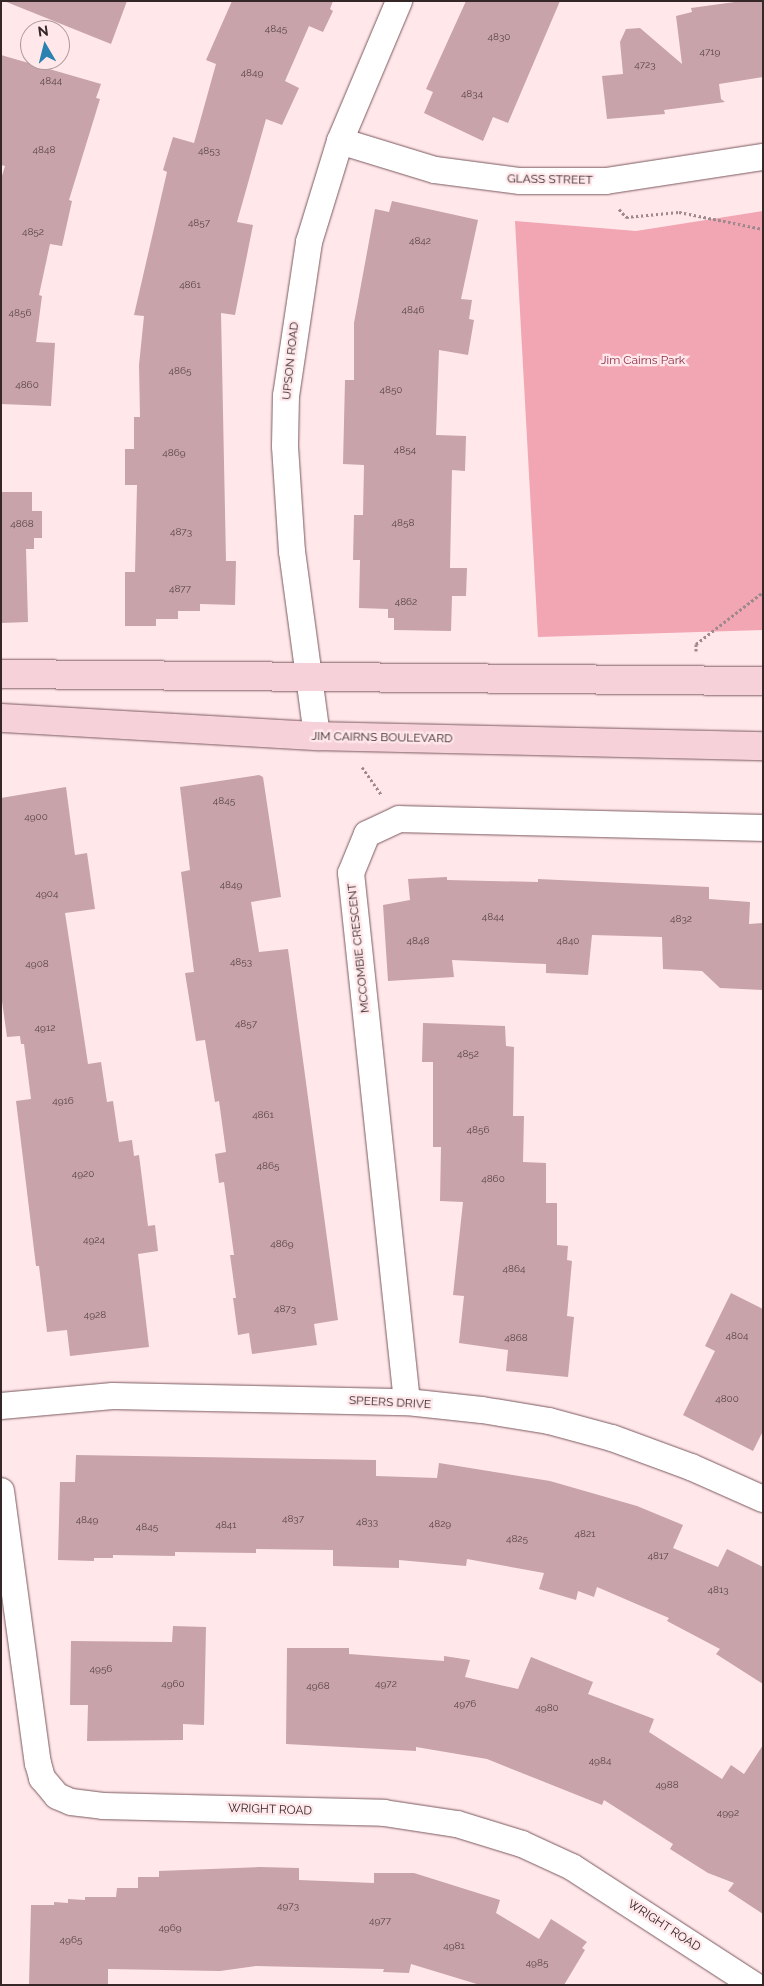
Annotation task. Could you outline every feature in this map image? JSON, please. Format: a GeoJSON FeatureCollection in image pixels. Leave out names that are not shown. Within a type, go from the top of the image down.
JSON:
{"type":"FeatureCollection","features":[{"type":"Feature","properties":{"kind":"street","name":"UPSON ROAD"},"geometry":{"type":"LineString","coordinates":[[329,736],[309,678],[292,552],[284,446],[286,396],[308,242],[340,141],[399,1]]}},
{"type":"Feature","properties":{"kind":"street","name":"GLASS STREET"},"geometry":{"type":"LineString","coordinates":[[340,141],[435,170],[520,181],[595,182],[763,157]]}},
{"type":"Feature","properties":{"kind":"street"},"geometry":{"type":"LineString","coordinates":[[1,674],[763,681]]}},
{"type":"Feature","properties":{"kind":"street","name":"JIM CAIRNS BOULEVARD"},"geometry":{"type":"LineString","coordinates":[[1,718],[329,736],[763,746]]}},
{"type":"Feature","properties":{"kind":"street","name":"MCCOMBIE CRESCENT"},"geometry":{"type":"LineString","coordinates":[[407,1402],[351,873],[367,834],[399,819],[763,828]]}},
{"type":"Feature","properties":{"kind":"street","name":"SPEERS DRIVE"},"geometry":{"type":"LineString","coordinates":[[1,1406],[113,1396],[407,1402],[549,1421],[612,1438],[691,1467],[763,1499]]}},
{"type":"Feature","properties":{"kind":"street","name":"WRIGHT ROAD"},"geometry":{"type":"LineString","coordinates":[[1,1491],[38,1763],[42,1778],[57,1796],[70,1802],[103,1806],[384,1813],[457,1824],[522,1844],[572,1867],[754,1985]]}},
{"type":"Feature","properties":{"kind":"path"},"geometry":{"type":"LineString","coordinates":[[595,182],[626,217],[679,212],[763,229]]}},
{"type":"Feature","properties":{"kind":"path"},"geometry":{"type":"LineString","coordinates":[[696,681],[696,644],[763,592]]}},
{"type":"Feature","properties":{"kind":"path"},"geometry":{"type":"LineString","coordinates":[[329,736],[399,819]]}},
{"type":"Feature","properties":{"kind":"green space","name":"Jim Cairns Park"},"geometry":{"type":"Polygon","coordinates":[[[763,211],[763,630],[538,637],[515,221],[636,231],[763,211]]]}},
{"type":"Feature","properties":{"kind":"building"},"geometry":{"type":"Polygon","coordinates":[[[4,1],[127,1],[111,44],[70,28],[70,20],[51,20],[4,1]]]}},
{"type":"Feature","properties":{"kind":"building"},"geometry":{"type":"Polygon","coordinates":[[[232,1],[333,1],[330,9],[333,11],[323,32],[309,26],[285,81],[299,88],[282,125],[266,119],[237,222],[253,225],[235,315],[221,313],[226,561],[236,561],[235,605],[200,604],[200,611],[178,611],[178,619],[156,619],[156,626],[125,626],[125,572],[135,572],[137,485],[125,485],[125,449],[134,449],[134,417],[140,417],[139,365],[144,316],[134,315],[167,172],[163,170],[173,137],[194,143],[216,64],[206,60],[232,1]]]}},
{"type":"Feature","properties":{"kind":"building"},"geometry":{"type":"Polygon","coordinates":[[[466,1],[560,1],[508,123],[493,117],[483,141],[424,113],[433,92],[426,89],[466,1]]]}},
{"type":"Feature","properties":{"kind":"building"},"geometry":{"type":"Polygon","coordinates":[[[742,1],[763,1],[763,77],[719,84],[721,99],[725,102],[664,110],[665,114],[607,119],[602,76],[623,74],[620,42],[626,29],[640,28],[682,64],[676,16],[692,12],[691,8],[742,1]]]}},
{"type":"Feature","properties":{"kind":"building"},"geometry":{"type":"Polygon","coordinates":[[[1,55],[20,61],[20,70],[53,70],[101,84],[96,98],[100,99],[69,200],[72,201],[62,246],[50,244],[39,295],[42,296],[36,342],[55,343],[51,406],[1,404],[1,179],[5,166],[1,165],[1,55]]]}},
{"type":"Feature","properties":{"kind":"building"},"geometry":{"type":"Polygon","coordinates":[[[392,201],[478,220],[461,299],[472,300],[469,319],[474,320],[468,355],[439,350],[436,435],[466,436],[465,471],[452,470],[450,568],[467,568],[466,596],[452,596],[451,631],[394,630],[394,618],[388,618],[388,609],[359,608],[360,560],[353,560],[354,515],[363,515],[364,465],[343,464],[345,380],[354,380],[354,323],[375,209],[389,212],[392,201]]]}},
{"type":"Feature","properties":{"kind":"building"},"geometry":{"type":"Polygon","coordinates":[[[1,492],[32,492],[32,511],[42,511],[42,538],[34,538],[34,549],[26,549],[28,622],[1,623],[1,492]]]}},
{"type":"Feature","properties":{"kind":"building"},"geometry":{"type":"Polygon","coordinates":[[[259,775],[263,777],[281,897],[251,902],[259,952],[288,949],[338,1320],[314,1324],[317,1345],[252,1354],[249,1333],[238,1335],[233,1298],[236,1298],[230,1255],[234,1255],[224,1182],[219,1183],[215,1154],[226,1152],[219,1101],[215,1102],[205,1040],[196,1041],[185,973],[194,972],[181,872],[190,870],[180,787],[259,775]]]}},
{"type":"Feature","properties":{"kind":"building"},"geometry":{"type":"Polygon","coordinates":[[[66,787],[75,855],[87,853],[95,909],[65,913],[88,1064],[101,1062],[107,1102],[113,1101],[119,1142],[132,1140],[134,1156],[139,1155],[148,1226],[155,1225],[158,1251],[138,1254],[149,1347],[70,1356],[67,1330],[47,1332],[39,1266],[36,1266],[16,1101],[31,1099],[24,1044],[21,1044],[20,1036],[7,1037],[1,994],[1,798],[66,787]]]}},
{"type":"Feature","properties":{"kind":"building"},"geometry":{"type":"Polygon","coordinates":[[[447,877],[447,880],[538,882],[538,879],[709,887],[709,899],[750,902],[749,924],[763,923],[763,990],[720,988],[702,971],[663,969],[662,937],[592,935],[588,975],[546,973],[546,964],[452,960],[454,977],[388,981],[383,905],[410,900],[408,879],[447,877]]]}},
{"type":"Feature","properties":{"kind":"building"},"geometry":{"type":"Polygon","coordinates":[[[423,1023],[505,1026],[506,1046],[514,1047],[513,1116],[524,1116],[523,1162],[546,1163],[546,1203],[557,1203],[557,1245],[568,1246],[567,1260],[572,1261],[567,1316],[574,1317],[568,1377],[506,1371],[508,1350],[459,1343],[464,1296],[453,1295],[463,1202],[440,1201],[441,1147],[433,1147],[433,1062],[422,1062],[423,1023]]]}},
{"type":"Feature","properties":{"kind":"building"},"geometry":{"type":"Polygon","coordinates":[[[731,1293],[763,1309],[763,1431],[753,1451],[683,1415],[715,1351],[705,1346],[731,1293]]]}},
{"type":"Feature","properties":{"kind":"building"},"geometry":{"type":"Polygon","coordinates":[[[76,1455],[376,1460],[376,1476],[437,1478],[439,1463],[550,1481],[637,1506],[683,1525],[673,1548],[718,1567],[727,1549],[763,1567],[763,1684],[716,1654],[720,1649],[667,1621],[669,1618],[597,1587],[594,1597],[578,1591],[576,1600],[539,1589],[544,1573],[467,1559],[466,1566],[399,1560],[399,1568],[333,1566],[333,1550],[256,1549],[256,1553],[175,1552],[175,1556],[113,1555],[113,1558],[94,1558],[94,1561],[58,1560],[60,1482],[75,1482],[76,1455]]]}},
{"type":"Feature","properties":{"kind":"building"},"geometry":{"type":"Polygon","coordinates":[[[173,1626],[206,1627],[204,1725],[183,1724],[183,1740],[87,1741],[88,1705],[70,1705],[71,1641],[172,1642],[173,1626]]]}},
{"type":"Feature","properties":{"kind":"building"},"geometry":{"type":"Polygon","coordinates":[[[287,1648],[349,1648],[349,1654],[444,1661],[444,1656],[470,1660],[465,1677],[518,1689],[531,1657],[593,1682],[588,1694],[654,1719],[649,1732],[722,1779],[731,1765],[744,1774],[763,1745],[763,1914],[728,1891],[734,1883],[708,1873],[670,1849],[673,1844],[604,1800],[602,1805],[487,1759],[416,1747],[416,1751],[286,1744],[287,1648]]]}},
{"type":"Feature","properties":{"kind":"building"},"geometry":{"type":"Polygon","coordinates":[[[260,1867],[299,1868],[299,1880],[374,1883],[374,1873],[414,1873],[500,1900],[496,1913],[539,1939],[551,1919],[587,1942],[582,1948],[585,1950],[564,1985],[480,1985],[411,1964],[409,1973],[383,1972],[384,1969],[256,1966],[220,1971],[108,1969],[108,1985],[29,1985],[31,1905],[54,1905],[54,1902],[68,1903],[68,1899],[85,1900],[85,1897],[116,1897],[117,1888],[138,1888],[138,1877],[159,1877],[159,1871],[260,1867]]]}}]}
